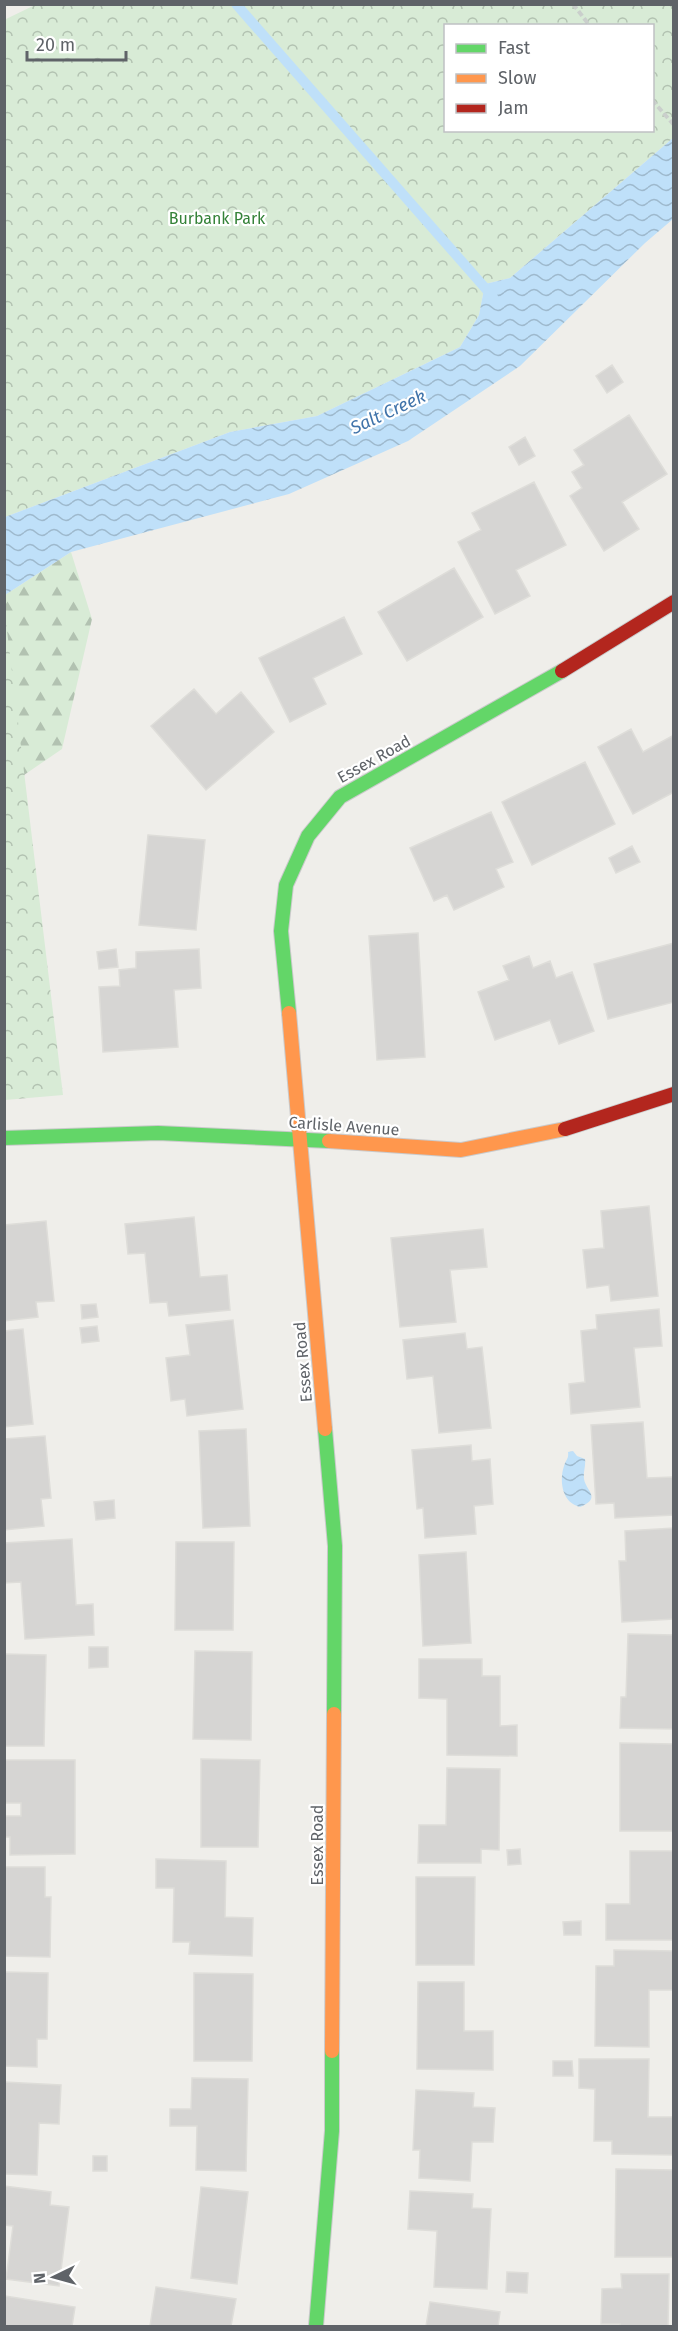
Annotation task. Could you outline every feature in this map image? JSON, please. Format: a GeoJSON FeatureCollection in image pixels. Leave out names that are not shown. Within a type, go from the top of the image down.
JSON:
{"type":"FeatureCollection","features":[{"type":"Feature","properties":{"kind":"street","name":"Essex Road"},"geometry":{"type":"LineString","coordinates":[[316,2326],[332,2131],[335,1546],[281,931],[286,885],[308,836],[340,797],[543,682],[674,602]]}},
{"type":"Feature","properties":{"kind":"street","name":"Carlisle Avenue"},"geometry":{"type":"LineString","coordinates":[[4,1138],[158,1133],[301,1139],[461,1150],[572,1128],[674,1094]]}},
{"type":"Feature","properties":{"kind":"path"},"geometry":{"type":"LineString","coordinates":[[573,4],[588,24]]}},
{"type":"Feature","properties":{"kind":"path"},"geometry":{"type":"LineString","coordinates":[[654,102],[674,125]]}},
{"type":"Feature","properties":{"kind":"green space","name":"Burbank Park"},"geometry":{"type":"Polygon","coordinates":[[[37,4],[673,5],[673,138],[510,278],[485,284],[479,315],[460,347],[317,416],[230,432],[5,517],[4,20],[37,4]]]}},
{"type":"Feature","properties":{"kind":"green space"},"geometry":{"type":"Polygon","coordinates":[[[71,552],[92,619],[62,749],[24,775],[5,772],[5,595],[71,552]]]}},
{"type":"Feature","properties":{"kind":"green space"},"geometry":{"type":"Polygon","coordinates":[[[5,614],[63,1095],[4,1100],[5,614]]]}},
{"type":"Feature","properties":{"kind":"water","name":"Salt Creek"},"geometry":{"type":"Polygon","coordinates":[[[673,138],[673,219],[645,243],[520,366],[408,441],[289,494],[71,552],[5,595],[5,517],[230,432],[317,416],[460,347],[479,315],[485,284],[510,278],[673,138]]]}},
{"type":"Feature","properties":{"kind":"water"},"geometry":{"type":"Polygon","coordinates":[[[573,1451],[577,1456],[585,1459],[584,1479],[591,1494],[590,1501],[580,1507],[569,1501],[562,1485],[568,1452],[573,1451]]]}},
{"type":"Feature","properties":{"kind":"building"},"geometry":{"type":"Polygon","coordinates":[[[612,365],[623,382],[607,393],[596,376],[612,365]]]}},
{"type":"Feature","properties":{"kind":"building"},"geometry":{"type":"Polygon","coordinates":[[[629,415],[667,474],[622,502],[639,529],[604,551],[570,496],[582,488],[572,472],[584,465],[574,450],[629,415]]]}},
{"type":"Feature","properties":{"kind":"building"},"geometry":{"type":"Polygon","coordinates":[[[525,437],[535,456],[519,465],[509,447],[525,437]]]}},
{"type":"Feature","properties":{"kind":"building"},"geometry":{"type":"Polygon","coordinates":[[[534,482],[566,545],[516,570],[530,596],[495,614],[458,542],[481,530],[472,513],[534,482]]]}},
{"type":"Feature","properties":{"kind":"building"},"geometry":{"type":"Polygon","coordinates":[[[454,568],[483,617],[407,661],[378,612],[454,568]]]}},
{"type":"Feature","properties":{"kind":"building"},"geometry":{"type":"Polygon","coordinates":[[[344,617],[362,654],[313,678],[326,704],[290,722],[259,658],[344,617]]]}},
{"type":"Feature","properties":{"kind":"building"},"geometry":{"type":"Polygon","coordinates":[[[194,689],[216,714],[241,692],[274,732],[206,790],[151,726],[194,689]]]}},
{"type":"Feature","properties":{"kind":"building"},"geometry":{"type":"Polygon","coordinates":[[[631,729],[643,752],[674,735],[674,792],[633,814],[598,747],[631,729]]]}},
{"type":"Feature","properties":{"kind":"building"},"geometry":{"type":"Polygon","coordinates":[[[585,762],[615,824],[532,865],[502,802],[585,762]]]}},
{"type":"Feature","properties":{"kind":"building"},"geometry":{"type":"Polygon","coordinates":[[[491,812],[513,862],[496,869],[504,887],[454,910],[447,895],[434,901],[410,848],[491,812]]]}},
{"type":"Feature","properties":{"kind":"building"},"geometry":{"type":"Polygon","coordinates":[[[148,835],[205,840],[196,930],[139,925],[148,835]]]}},
{"type":"Feature","properties":{"kind":"building"},"geometry":{"type":"Polygon","coordinates":[[[632,846],[640,862],[616,873],[609,858],[632,846]]]}},
{"type":"Feature","properties":{"kind":"building"},"geometry":{"type":"Polygon","coordinates":[[[418,933],[425,1057],[377,1060],[369,936],[418,933]]]}},
{"type":"Feature","properties":{"kind":"building"},"geometry":{"type":"Polygon","coordinates":[[[674,943],[674,1002],[608,1019],[594,964],[674,943]]]}},
{"type":"Feature","properties":{"kind":"building"},"geometry":{"type":"Polygon","coordinates":[[[116,949],[118,967],[99,969],[97,952],[116,949]]]}},
{"type":"Feature","properties":{"kind":"building"},"geometry":{"type":"Polygon","coordinates":[[[199,949],[201,988],[174,990],[178,1047],[103,1052],[99,987],[120,986],[119,970],[136,968],[136,952],[199,949]]]}},
{"type":"Feature","properties":{"kind":"building"},"geometry":{"type":"Polygon","coordinates":[[[529,956],[533,968],[550,961],[556,978],[572,972],[594,1031],[559,1044],[550,1020],[495,1040],[478,992],[509,980],[503,966],[529,956]]]}},
{"type":"Feature","properties":{"kind":"building"},"geometry":{"type":"Polygon","coordinates":[[[649,1206],[658,1296],[611,1301],[609,1285],[587,1288],[583,1250],[604,1248],[601,1211],[649,1206]]]}},
{"type":"Feature","properties":{"kind":"building"},"geometry":{"type":"Polygon","coordinates":[[[194,1217],[200,1277],[227,1275],[230,1310],[169,1316],[167,1302],[150,1303],[145,1253],[128,1254],[125,1224],[194,1217]]]}},
{"type":"Feature","properties":{"kind":"building"},"geometry":{"type":"Polygon","coordinates":[[[46,1221],[54,1301],[36,1302],[38,1317],[4,1321],[4,1225],[46,1221]]]}},
{"type":"Feature","properties":{"kind":"building"},"geometry":{"type":"Polygon","coordinates":[[[483,1229],[487,1267],[450,1270],[456,1322],[400,1327],[391,1238],[483,1229]]]}},
{"type":"Feature","properties":{"kind":"building"},"geometry":{"type":"Polygon","coordinates":[[[96,1304],[98,1317],[82,1319],[81,1305],[96,1304]]]}},
{"type":"Feature","properties":{"kind":"building"},"geometry":{"type":"Polygon","coordinates":[[[659,1309],[662,1346],[634,1348],[640,1407],[571,1414],[569,1384],[585,1382],[581,1331],[597,1329],[596,1315],[659,1309]]]}},
{"type":"Feature","properties":{"kind":"building"},"geometry":{"type":"Polygon","coordinates":[[[233,1320],[243,1409],[187,1416],[185,1399],[171,1401],[166,1358],[190,1355],[186,1325],[233,1320]]]}},
{"type":"Feature","properties":{"kind":"building"},"geometry":{"type":"Polygon","coordinates":[[[97,1326],[99,1341],[82,1343],[80,1328],[97,1326]]]}},
{"type":"Feature","properties":{"kind":"building"},"geometry":{"type":"Polygon","coordinates":[[[23,1329],[33,1424],[4,1427],[4,1331],[23,1329]]]}},
{"type":"Feature","properties":{"kind":"building"},"geometry":{"type":"Polygon","coordinates":[[[465,1333],[467,1349],[482,1347],[491,1428],[439,1433],[433,1376],[407,1379],[403,1340],[465,1333]]]}},
{"type":"Feature","properties":{"kind":"building"},"geometry":{"type":"Polygon","coordinates":[[[643,1422],[647,1478],[673,1477],[674,1515],[615,1518],[614,1503],[596,1504],[591,1425],[643,1422]]]}},
{"type":"Feature","properties":{"kind":"building"},"geometry":{"type":"Polygon","coordinates":[[[246,1429],[250,1526],[203,1528],[199,1431],[246,1429]]]}},
{"type":"Feature","properties":{"kind":"building"},"geometry":{"type":"Polygon","coordinates":[[[45,1436],[51,1498],[41,1499],[44,1526],[4,1530],[4,1439],[45,1436]]]}},
{"type":"Feature","properties":{"kind":"building"},"geometry":{"type":"Polygon","coordinates":[[[471,1445],[472,1461],[490,1459],[493,1504],[474,1506],[476,1534],[425,1538],[423,1508],[417,1509],[412,1450],[471,1445]]]}},
{"type":"Feature","properties":{"kind":"building"},"geometry":{"type":"Polygon","coordinates":[[[114,1500],[115,1518],[96,1520],[94,1502],[114,1500]]]}},
{"type":"Feature","properties":{"kind":"building"},"geometry":{"type":"Polygon","coordinates":[[[674,1528],[674,1619],[622,1622],[619,1561],[626,1561],[625,1531],[674,1528]]]}},
{"type":"Feature","properties":{"kind":"building"},"geometry":{"type":"Polygon","coordinates":[[[72,1539],[76,1605],[93,1604],[94,1635],[25,1639],[21,1582],[4,1583],[4,1543],[72,1539]]]}},
{"type":"Feature","properties":{"kind":"building"},"geometry":{"type":"Polygon","coordinates":[[[176,1542],[234,1542],[233,1630],[175,1630],[176,1542]]]}},
{"type":"Feature","properties":{"kind":"building"},"geometry":{"type":"Polygon","coordinates":[[[466,1552],[471,1643],[423,1646],[419,1555],[466,1552]]]}},
{"type":"Feature","properties":{"kind":"building"},"geometry":{"type":"Polygon","coordinates":[[[628,1634],[674,1635],[674,1729],[620,1728],[621,1697],[626,1697],[628,1634]]]}},
{"type":"Feature","properties":{"kind":"building"},"geometry":{"type":"Polygon","coordinates":[[[89,1647],[108,1647],[108,1667],[89,1668],[89,1647]]]}},
{"type":"Feature","properties":{"kind":"building"},"geometry":{"type":"Polygon","coordinates":[[[195,1651],[252,1652],[251,1740],[193,1739],[195,1651]]]}},
{"type":"Feature","properties":{"kind":"building"},"geometry":{"type":"Polygon","coordinates":[[[4,1654],[46,1655],[44,1746],[4,1746],[4,1654]]]}},
{"type":"Feature","properties":{"kind":"building"},"geometry":{"type":"Polygon","coordinates":[[[419,1659],[482,1659],[482,1676],[500,1676],[500,1726],[517,1725],[517,1756],[447,1755],[447,1699],[419,1698],[419,1659]]]}},
{"type":"Feature","properties":{"kind":"building"},"geometry":{"type":"Polygon","coordinates":[[[620,1743],[674,1744],[674,1831],[620,1831],[620,1743]]]}},
{"type":"Feature","properties":{"kind":"building"},"geometry":{"type":"Polygon","coordinates":[[[201,1759],[260,1760],[258,1847],[201,1847],[201,1759]]]}},
{"type":"Feature","properties":{"kind":"building"},"geometry":{"type":"Polygon","coordinates":[[[4,1760],[75,1760],[75,1854],[10,1855],[10,1837],[4,1837],[4,1816],[21,1816],[21,1803],[4,1803],[4,1760]]]}},
{"type":"Feature","properties":{"kind":"building"},"geometry":{"type":"Polygon","coordinates":[[[447,1768],[500,1769],[499,1850],[481,1849],[481,1863],[418,1863],[419,1825],[446,1825],[447,1768]]]}},
{"type":"Feature","properties":{"kind":"building"},"geometry":{"type":"Polygon","coordinates":[[[520,1849],[521,1864],[508,1865],[507,1850],[520,1849]]]}},
{"type":"Feature","properties":{"kind":"building"},"geometry":{"type":"Polygon","coordinates":[[[630,1851],[674,1851],[674,1940],[606,1940],[606,1904],[630,1904],[630,1851]]]}},
{"type":"Feature","properties":{"kind":"building"},"geometry":{"type":"Polygon","coordinates":[[[156,1859],[226,1861],[225,1917],[253,1918],[252,1956],[189,1954],[190,1942],[173,1942],[174,1888],[156,1888],[156,1859]]]}},
{"type":"Feature","properties":{"kind":"building"},"geometry":{"type":"Polygon","coordinates":[[[4,1867],[45,1867],[45,1897],[51,1897],[50,1957],[4,1956],[4,1867]]]}},
{"type":"Feature","properties":{"kind":"building"},"geometry":{"type":"Polygon","coordinates":[[[416,1877],[475,1877],[474,1965],[416,1965],[416,1877]]]}},
{"type":"Feature","properties":{"kind":"building"},"geometry":{"type":"Polygon","coordinates":[[[581,1921],[581,1935],[564,1935],[563,1922],[581,1921]]]}},
{"type":"Feature","properties":{"kind":"building"},"geometry":{"type":"Polygon","coordinates":[[[614,1950],[674,1951],[674,1990],[649,1990],[649,2047],[595,2046],[596,1966],[614,1966],[614,1950]]]}},
{"type":"Feature","properties":{"kind":"building"},"geometry":{"type":"Polygon","coordinates":[[[4,1972],[48,1973],[47,2039],[37,2039],[37,2067],[4,2066],[4,1972]]]}},
{"type":"Feature","properties":{"kind":"building"},"geometry":{"type":"Polygon","coordinates":[[[194,1973],[253,1974],[252,2061],[194,2061],[194,1973]]]}},
{"type":"Feature","properties":{"kind":"building"},"geometry":{"type":"Polygon","coordinates":[[[418,1982],[464,1982],[464,2031],[493,2031],[493,2070],[417,2069],[418,1982]]]}},
{"type":"Feature","properties":{"kind":"building"},"geometry":{"type":"Polygon","coordinates":[[[579,2059],[649,2059],[648,2117],[674,2117],[674,2155],[612,2154],[612,2141],[594,2141],[595,2089],[579,2088],[579,2059]]]}},
{"type":"Feature","properties":{"kind":"building"},"geometry":{"type":"Polygon","coordinates":[[[553,2061],[572,2061],[573,2076],[553,2076],[553,2061]]]}},
{"type":"Feature","properties":{"kind":"building"},"geometry":{"type":"Polygon","coordinates":[[[192,2078],[248,2079],[246,2171],[196,2170],[197,2126],[170,2126],[170,2109],[191,2109],[192,2078]]]}},
{"type":"Feature","properties":{"kind":"building"},"geometry":{"type":"Polygon","coordinates":[[[4,2082],[61,2085],[59,2124],[39,2123],[37,2175],[4,2174],[4,2082]]]}},
{"type":"Feature","properties":{"kind":"building"},"geometry":{"type":"Polygon","coordinates":[[[416,2090],[474,2093],[473,2107],[495,2108],[493,2142],[472,2142],[470,2181],[419,2178],[420,2150],[413,2150],[416,2090]]]}},
{"type":"Feature","properties":{"kind":"building"},"geometry":{"type":"Polygon","coordinates":[[[93,2156],[107,2156],[107,2171],[93,2171],[93,2156]]]}},
{"type":"Feature","properties":{"kind":"building"},"geometry":{"type":"Polygon","coordinates":[[[616,2169],[674,2170],[673,2257],[615,2257],[616,2169]]]}},
{"type":"Feature","properties":{"kind":"building"},"geometry":{"type":"Polygon","coordinates":[[[4,2186],[51,2192],[50,2205],[69,2207],[59,2286],[6,2279],[13,2226],[4,2225],[4,2186]]]}},
{"type":"Feature","properties":{"kind":"building"},"geometry":{"type":"Polygon","coordinates":[[[201,2187],[248,2192],[237,2284],[191,2278],[201,2187]]]}},
{"type":"Feature","properties":{"kind":"building"},"geometry":{"type":"Polygon","coordinates":[[[410,2191],[473,2194],[472,2208],[491,2209],[487,2289],[434,2287],[437,2231],[408,2229],[410,2191]]]}},
{"type":"Feature","properties":{"kind":"building"},"geometry":{"type":"Polygon","coordinates":[[[507,2272],[528,2273],[527,2293],[506,2292],[507,2272]]]}},
{"type":"Feature","properties":{"kind":"building"},"geometry":{"type":"Polygon","coordinates":[[[621,2274],[669,2274],[668,2326],[601,2324],[602,2289],[622,2288],[621,2274]]]}},
{"type":"Feature","properties":{"kind":"building"},"geometry":{"type":"Polygon","coordinates":[[[156,2287],[236,2299],[231,2326],[150,2326],[156,2287]]]}},
{"type":"Feature","properties":{"kind":"building"},"geometry":{"type":"Polygon","coordinates":[[[5,2296],[75,2307],[72,2326],[4,2326],[5,2296]]]}},
{"type":"Feature","properties":{"kind":"building"},"geometry":{"type":"Polygon","coordinates":[[[430,2302],[500,2312],[498,2326],[426,2326],[430,2302]]]}},
{"type":"Feature","properties":{"kind":"waterway"},"geometry":{"type":"LineString","coordinates":[[236,4],[493,297]]}},
{"type":"Feature","properties":{"kind":"traffic: fast"},"geometry":{"type":"LineString","coordinates":[[289,1013],[281,931],[286,885],[308,836],[340,797],[562,671]]}},
{"type":"Feature","properties":{"kind":"traffic: fast"},"geometry":{"type":"LineString","coordinates":[[4,1138],[158,1133],[329,1141]]}},
{"type":"Feature","properties":{"kind":"traffic: fast"},"geometry":{"type":"LineString","coordinates":[[325,1429],[335,1546],[334,1714]]}},
{"type":"Feature","properties":{"kind":"traffic: fast"},"geometry":{"type":"LineString","coordinates":[[316,2326],[332,2131],[332,2051]]}},
{"type":"Feature","properties":{"kind":"traffic: slow"},"geometry":{"type":"LineString","coordinates":[[289,1013],[325,1429]]}},
{"type":"Feature","properties":{"kind":"traffic: slow"},"geometry":{"type":"LineString","coordinates":[[329,1141],[461,1150],[565,1129]]}},
{"type":"Feature","properties":{"kind":"traffic: slow"},"geometry":{"type":"LineString","coordinates":[[332,2051],[334,1714]]}},
{"type":"Feature","properties":{"kind":"traffic: jam"},"geometry":{"type":"LineString","coordinates":[[562,671],[674,602]]}},
{"type":"Feature","properties":{"kind":"traffic: jam"},"geometry":{"type":"LineString","coordinates":[[565,1129],[674,1094]]}}]}
